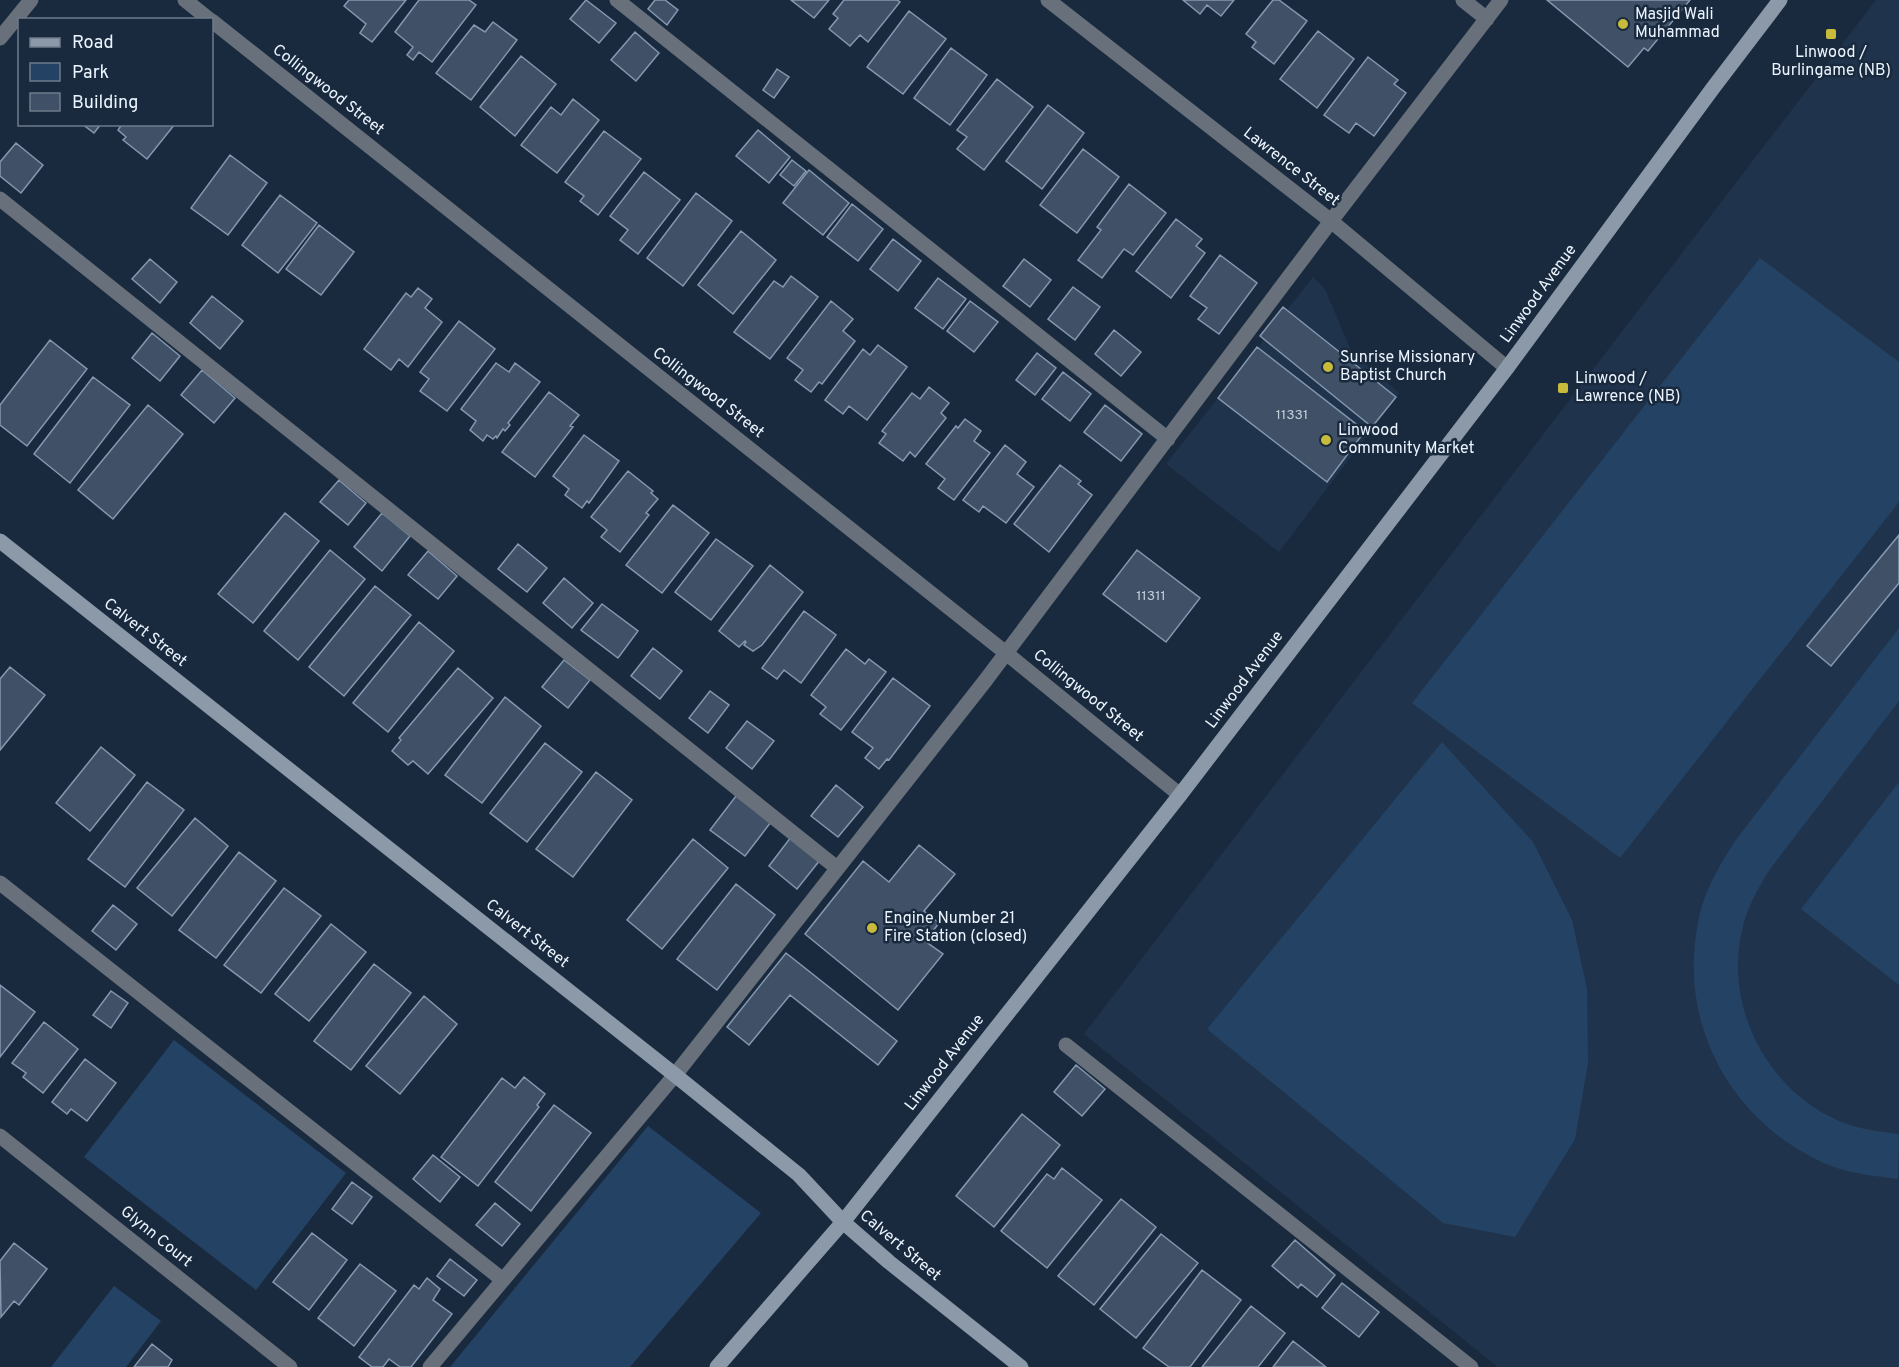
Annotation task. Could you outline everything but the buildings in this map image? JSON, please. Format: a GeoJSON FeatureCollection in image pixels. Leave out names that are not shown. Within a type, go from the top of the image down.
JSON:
{"type":"FeatureCollection","features":[{"type":"Feature","properties":{"kind":"street"},"geometry":{"type":"LineString","coordinates":[[0,38],[31,0]]}},
{"type":"Feature","properties":{"kind":"street","name":"Collingwood Street"},"geometry":{"type":"LineString","coordinates":[[185,0],[208,18]]}},
{"type":"Feature","properties":{"kind":"street"},"geometry":{"type":"LineString","coordinates":[[617,0],[1168,439]]}},
{"type":"Feature","properties":{"kind":"street","name":"Lawrence Street"},"geometry":{"type":"LineString","coordinates":[[1048,0],[1331,221],[1507,368]]}},
{"type":"Feature","properties":{"kind":"street"},"geometry":{"type":"LineString","coordinates":[[1463,0],[1487,19]]}},
{"type":"Feature","properties":{"kind":"street"},"geometry":{"type":"LineString","coordinates":[[430,1367],[675,1075],[1006,653],[1331,221],[1501,0]]}},
{"type":"Feature","properties":{"kind":"street","name":"Linwood Avenue"},"geometry":{"type":"LineString","coordinates":[[717,1367],[843,1222],[1180,795],[1507,368],[1780,0]]}},
{"type":"Feature","properties":{"kind":"street","name":"Collingwood Street"},"geometry":{"type":"LineString","coordinates":[[213,22],[1006,653],[1180,795]]}},
{"type":"Feature","properties":{"kind":"street"},"geometry":{"type":"LineString","coordinates":[[0,200],[837,868]]}},
{"type":"Feature","properties":{"kind":"street","name":"Calvert Street"},"geometry":{"type":"LineString","coordinates":[[0,541],[799,1175],[843,1222],[889,1262],[1021,1367]]}},
{"type":"Feature","properties":{"kind":"street"},"geometry":{"type":"LineString","coordinates":[[0,882],[503,1280]]}},
{"type":"Feature","properties":{"kind":"street"},"geometry":{"type":"LineString","coordinates":[[1066,1045],[1471,1367]]}},
{"type":"Feature","properties":{"kind":"street","name":"Glynn Court"},"geometry":{"type":"LineString","coordinates":[[0,1136],[290,1367]]}},
{"type":"Feature","properties":{"kind":"shaded area"},"geometry":{"type":"Polygon","coordinates":[[[1876,0],[1899,0],[1899,1367],[1498,1367],[1084,1034],[1876,0]]]}},
{"type":"Feature","properties":{"kind":"shaded area"},"geometry":{"type":"Polygon","coordinates":[[[1313,277],[1325,289],[1351,351],[1399,393],[1279,552],[1166,464],[1313,277]]]}},
{"type":"Feature","properties":{"kind":"green space"},"geometry":{"type":"Polygon","coordinates":[[[1760,258],[1899,362],[1899,502],[1620,858],[1412,703],[1760,258]]]}},
{"type":"Feature","properties":{"kind":"green space"},"geometry":{"type":"Polygon","coordinates":[[[1899,628],[1899,701],[1762,882],[1743,925],[1738,965],[1740,994],[1748,1023],[1761,1050],[1777,1074],[1798,1095],[1823,1113],[1856,1127],[1899,1134],[1898,1179],[1839,1169],[1797,1149],[1767,1127],[1742,1101],[1722,1071],[1706,1038],[1697,1003],[1694,966],[1699,915],[1712,880],[1724,858],[1899,628]]]}},
{"type":"Feature","properties":{"kind":"green space"},"geometry":{"type":"Polygon","coordinates":[[[1442,742],[1533,842],[1572,920],[1587,989],[1588,1063],[1575,1139],[1515,1237],[1443,1223],[1207,1029],[1442,742]]]}},
{"type":"Feature","properties":{"kind":"green space"},"geometry":{"type":"Polygon","coordinates":[[[1899,782],[1899,985],[1801,909],[1899,782]]]}},
{"type":"Feature","properties":{"kind":"green space"},"geometry":{"type":"Polygon","coordinates":[[[174,1040],[346,1173],[256,1290],[84,1157],[174,1040]]]}},
{"type":"Feature","properties":{"kind":"green space"},"geometry":{"type":"Polygon","coordinates":[[[648,1126],[761,1213],[630,1367],[450,1367],[648,1126]]]}},
{"type":"Feature","properties":{"kind":"green space"},"geometry":{"type":"Polygon","coordinates":[[[114,1286],[161,1321],[126,1367],[51,1367],[114,1286]]]}},
{"type":"Feature","properties":{"kind":"place","name":"Masjid Wali Muhammad"},"geometry":{"type":"Point","coordinates":[1623,24]}},
{"type":"Feature","properties":{"kind":"place","name":"Linwood / Burlingame (NB)"},"geometry":{"type":"Point","coordinates":[1831,34]}},
{"type":"Feature","properties":{"kind":"place","name":"Sunrise Missionary Baptist Church"},"geometry":{"type":"Point","coordinates":[1328,367]}},
{"type":"Feature","properties":{"kind":"place","name":"Linwood / Lawrence (NB)"},"geometry":{"type":"Point","coordinates":[1563,388]}},
{"type":"Feature","properties":{"kind":"place","name":"Linwood Community Market"},"geometry":{"type":"Point","coordinates":[1326,440]}},
{"type":"Feature","properties":{"kind":"place","name":"Engine Number 21 Fire Station (closed)"},"geometry":{"type":"Point","coordinates":[872,928]}}]}
